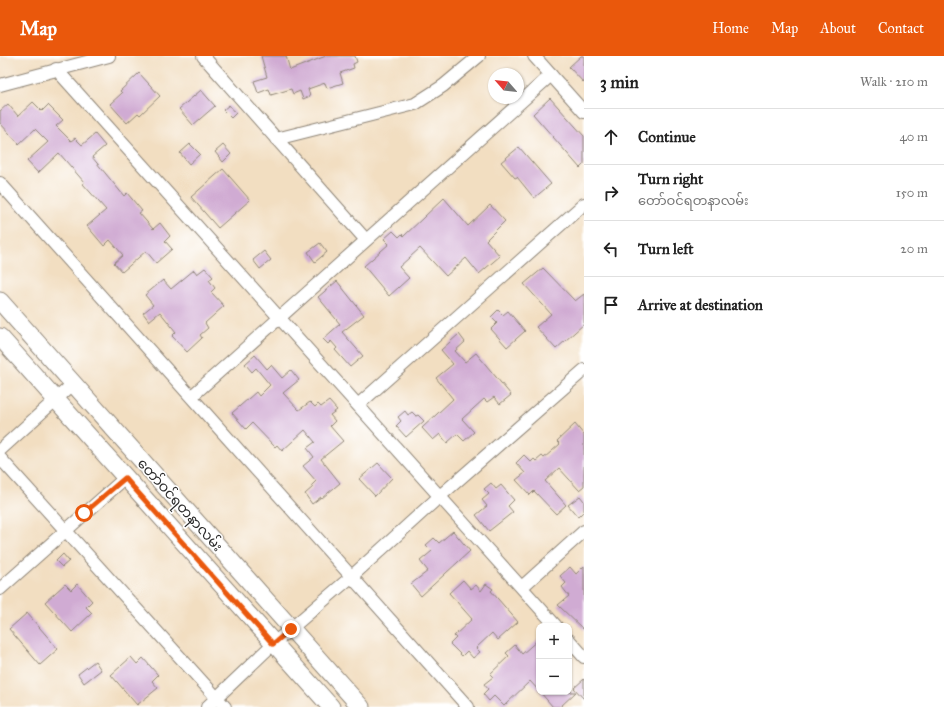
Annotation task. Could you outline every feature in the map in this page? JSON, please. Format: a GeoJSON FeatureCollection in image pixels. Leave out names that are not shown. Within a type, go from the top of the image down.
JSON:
{"type":"FeatureCollection","features":[{"type":"Feature","properties":{"kind":"main road","name":"တော်ဝင်ရတနာလမ်း"},"geometry":{"type":"LineString","coordinates":[[0,301],[74,383],[141,462],[361,707]]}},
{"type":"Feature","properties":{"kind":"main road","name":"တော်ဝင်ရတနာလမ်း"},"geometry":{"type":"LineString","coordinates":[[0,337],[273,644],[332,707]]}},
{"type":"Feature","properties":{"kind":"street"},"geometry":{"type":"LineString","coordinates":[[0,85],[109,56]]}},
{"type":"Feature","properties":{"kind":"street"},"geometry":{"type":"LineString","coordinates":[[203,56],[366,240]]}},
{"type":"Feature","properties":{"kind":"street"},"geometry":{"type":"LineString","coordinates":[[276,139],[415,104],[443,86],[479,56]]}},
{"type":"Feature","properties":{"kind":"street"},"geometry":{"type":"LineString","coordinates":[[534,56],[584,112]]}},
{"type":"Feature","properties":{"kind":"street"},"geometry":{"type":"LineString","coordinates":[[56,69],[280,316],[553,623]]}},
{"type":"Feature","properties":{"kind":"street"},"geometry":{"type":"LineString","coordinates":[[192,396],[551,75]]}},
{"type":"Feature","properties":{"kind":"street"},"geometry":{"type":"LineString","coordinates":[[0,183],[192,396],[351,577],[468,707]]}},
{"type":"Feature","properties":{"kind":"street"},"geometry":{"type":"LineString","coordinates":[[358,405],[584,204]]}},
{"type":"Feature","properties":{"kind":"street"},"geometry":{"type":"LineString","coordinates":[[207,707],[221,703],[273,644],[351,577],[440,496],[584,370]]}},
{"type":"Feature","properties":{"kind":"street"},"geometry":{"type":"LineString","coordinates":[[0,450],[74,383]]}},
{"type":"Feature","properties":{"kind":"street"},"geometry":{"type":"LineString","coordinates":[[0,458],[64,531],[221,703]]}},
{"type":"Feature","properties":{"kind":"street"},"geometry":{"type":"LineString","coordinates":[[0,589],[125,478]]}},
{"type":"Feature","properties":{"kind":"street"},"geometry":{"type":"LineString","coordinates":[[522,587],[584,531]]}},
{"type":"Feature","properties":{"kind":"street"},"geometry":{"type":"LineString","coordinates":[[572,643],[584,657]]}},
{"type":"Feature","properties":{"kind":"building"},"geometry":{"type":"Polygon","coordinates":[[[261,56],[286,56],[290,70],[326,56],[355,56],[357,62],[353,64],[354,68],[340,73],[343,83],[327,88],[325,83],[308,89],[310,96],[303,99],[300,91],[293,94],[291,89],[271,95],[269,89],[258,93],[254,81],[267,77],[261,56]]]}},
{"type":"Feature","properties":{"kind":"building"},"geometry":{"type":"Polygon","coordinates":[[[581,56],[584,56],[584,83],[569,67],[581,56]]]}},
{"type":"Feature","properties":{"kind":"building"},"geometry":{"type":"Polygon","coordinates":[[[139,73],[160,96],[140,115],[138,113],[127,123],[110,104],[122,93],[120,91],[139,73]]]}},
{"type":"Feature","properties":{"kind":"building"},"geometry":{"type":"Polygon","coordinates":[[[201,90],[215,106],[193,125],[179,109],[201,90]]]}},
{"type":"Feature","properties":{"kind":"building"},"geometry":{"type":"Polygon","coordinates":[[[550,98],[584,136],[584,164],[580,168],[533,114],[550,98]]]}},
{"type":"Feature","properties":{"kind":"building"},"geometry":{"type":"Polygon","coordinates":[[[33,102],[42,111],[48,105],[63,120],[56,126],[71,141],[75,138],[82,145],[95,134],[105,146],[92,157],[124,196],[127,193],[142,211],[139,213],[153,229],[160,223],[170,236],[165,241],[172,249],[156,263],[146,251],[122,272],[114,263],[123,255],[110,240],[104,246],[87,226],[106,210],[83,184],[84,182],[59,153],[38,173],[27,161],[48,142],[35,129],[19,144],[0,123],[0,111],[8,104],[18,116],[33,102]]]}},
{"type":"Feature","properties":{"kind":"building"},"geometry":{"type":"Polygon","coordinates":[[[229,105],[236,113],[231,118],[223,110],[229,105]]]}},
{"type":"Feature","properties":{"kind":"building"},"geometry":{"type":"Polygon","coordinates":[[[190,144],[200,154],[189,164],[180,153],[190,144]]]}},
{"type":"Feature","properties":{"kind":"building"},"geometry":{"type":"Polygon","coordinates":[[[223,145],[231,154],[223,162],[215,152],[223,145]]]}},
{"type":"Feature","properties":{"kind":"building"},"geometry":{"type":"Polygon","coordinates":[[[519,147],[551,184],[534,198],[517,177],[515,178],[501,162],[519,147]]]}},
{"type":"Feature","properties":{"kind":"building"},"geometry":{"type":"Polygon","coordinates":[[[223,169],[250,200],[218,228],[191,197],[223,169]]]}},
{"type":"Feature","properties":{"kind":"building"},"geometry":{"type":"Polygon","coordinates":[[[444,198],[468,226],[490,205],[505,221],[486,240],[500,256],[479,274],[466,258],[446,276],[420,248],[399,267],[409,278],[389,296],[364,266],[389,244],[384,239],[393,231],[399,237],[402,234],[404,236],[444,198]]]}},
{"type":"Feature","properties":{"kind":"building"},"geometry":{"type":"Polygon","coordinates":[[[320,243],[327,252],[315,262],[308,252],[320,243]]]}},
{"type":"Feature","properties":{"kind":"building"},"geometry":{"type":"Polygon","coordinates":[[[264,251],[271,260],[260,269],[253,260],[264,251]]]}},
{"type":"Feature","properties":{"kind":"building"},"geometry":{"type":"Polygon","coordinates":[[[205,268],[213,277],[209,280],[215,288],[211,292],[224,306],[205,323],[208,328],[200,335],[202,338],[187,352],[172,336],[176,332],[160,312],[149,321],[143,313],[153,305],[145,295],[163,280],[171,289],[194,270],[197,274],[205,268]]]}},
{"type":"Feature","properties":{"kind":"building"},"geometry":{"type":"Polygon","coordinates":[[[543,268],[575,301],[584,294],[584,324],[556,349],[536,327],[551,314],[524,284],[543,268]]]}},
{"type":"Feature","properties":{"kind":"building"},"geometry":{"type":"Polygon","coordinates":[[[337,281],[364,315],[342,332],[363,356],[350,367],[335,350],[337,348],[331,341],[328,344],[323,339],[340,324],[318,297],[337,281]]]}},
{"type":"Feature","properties":{"kind":"building"},"geometry":{"type":"Polygon","coordinates":[[[498,310],[503,315],[508,311],[525,331],[507,347],[491,329],[497,323],[491,317],[498,310]]]}},
{"type":"Feature","properties":{"kind":"building"},"geometry":{"type":"Polygon","coordinates":[[[459,334],[465,342],[455,351],[465,362],[476,353],[511,395],[500,404],[494,397],[487,402],[484,399],[462,419],[474,432],[464,441],[457,434],[447,443],[440,434],[433,440],[422,428],[453,399],[436,378],[453,364],[441,350],[459,334]]]}},
{"type":"Feature","properties":{"kind":"building"},"geometry":{"type":"Polygon","coordinates":[[[255,355],[267,369],[271,365],[282,378],[291,370],[299,380],[283,393],[299,410],[310,402],[315,407],[318,404],[321,407],[329,401],[337,410],[330,415],[335,421],[330,426],[343,441],[321,459],[340,483],[312,504],[305,494],[313,487],[311,486],[316,481],[303,466],[314,457],[307,448],[315,442],[305,430],[282,451],[277,445],[275,447],[252,423],[246,429],[232,413],[256,392],[259,396],[270,385],[256,368],[252,372],[245,364],[255,355]]]}},
{"type":"Feature","properties":{"kind":"building"},"geometry":{"type":"Polygon","coordinates":[[[405,411],[408,415],[412,412],[416,416],[418,415],[424,421],[406,437],[396,426],[401,421],[398,417],[405,411]]]}},
{"type":"Feature","properties":{"kind":"building"},"geometry":{"type":"Polygon","coordinates":[[[575,424],[584,435],[584,486],[579,490],[559,468],[545,481],[566,505],[556,514],[534,491],[530,495],[516,480],[525,473],[516,463],[524,455],[531,462],[534,459],[536,461],[542,456],[544,458],[560,444],[557,441],[575,424]]]}},
{"type":"Feature","properties":{"kind":"building"},"geometry":{"type":"Polygon","coordinates":[[[378,463],[392,478],[375,496],[359,479],[378,463]]]}},
{"type":"Feature","properties":{"kind":"building"},"geometry":{"type":"Polygon","coordinates":[[[491,483],[496,489],[501,485],[514,500],[508,506],[513,512],[489,531],[476,515],[487,506],[482,500],[489,494],[484,489],[491,483]]]}},
{"type":"Feature","properties":{"kind":"building"},"geometry":{"type":"Polygon","coordinates":[[[580,496],[584,501],[584,511],[578,517],[568,505],[580,496]]]}},
{"type":"Feature","properties":{"kind":"building"},"geometry":{"type":"Polygon","coordinates":[[[453,531],[470,551],[421,596],[411,584],[428,571],[420,561],[432,551],[426,545],[434,538],[439,543],[453,531]]]}},
{"type":"Feature","properties":{"kind":"building"},"geometry":{"type":"Polygon","coordinates":[[[63,554],[69,561],[62,567],[56,561],[63,554]]]}},
{"type":"Feature","properties":{"kind":"building"},"geometry":{"type":"Polygon","coordinates":[[[584,566],[584,630],[558,605],[569,596],[562,587],[566,583],[560,576],[570,567],[576,574],[584,566]]]}},
{"type":"Feature","properties":{"kind":"building"},"geometry":{"type":"Polygon","coordinates":[[[463,580],[471,589],[476,585],[481,591],[486,584],[493,589],[491,591],[518,622],[498,640],[492,633],[476,648],[480,652],[473,658],[467,651],[462,656],[450,644],[456,638],[454,636],[472,619],[449,593],[463,580]]]}},
{"type":"Feature","properties":{"kind":"building"},"geometry":{"type":"Polygon","coordinates":[[[65,584],[71,590],[77,584],[92,601],[86,607],[92,613],[72,632],[45,602],[65,584]]]}},
{"type":"Feature","properties":{"kind":"building"},"geometry":{"type":"Polygon","coordinates":[[[27,613],[58,649],[40,665],[9,629],[27,613]]]}},
{"type":"Feature","properties":{"kind":"building"},"geometry":{"type":"Polygon","coordinates":[[[536,642],[536,688],[530,681],[504,706],[494,696],[489,701],[483,694],[488,689],[484,684],[493,677],[490,674],[509,656],[506,653],[515,645],[522,654],[536,642]]]}},
{"type":"Feature","properties":{"kind":"building"},"geometry":{"type":"Polygon","coordinates":[[[131,657],[137,664],[143,658],[158,675],[152,681],[158,688],[137,705],[111,675],[131,657]]]}},
{"type":"Feature","properties":{"kind":"building"},"geometry":{"type":"Polygon","coordinates":[[[95,661],[101,670],[84,683],[78,674],[95,661]]]}},
{"type":"Feature","properties":{"kind":"building"},"geometry":{"type":"Polygon","coordinates":[[[584,679],[584,699],[574,688],[584,679]]]}},
{"type":"Feature","properties":{"kind":"building"},"geometry":{"type":"Polygon","coordinates":[[[572,692],[576,692],[560,707],[553,707],[543,695],[572,695],[572,692]]]}},
{"type":"Feature","properties":{"kind":"route"},"geometry":{"type":"LineString","coordinates":[[84,513],[125,478],[273,644],[291,629]]}}]}
